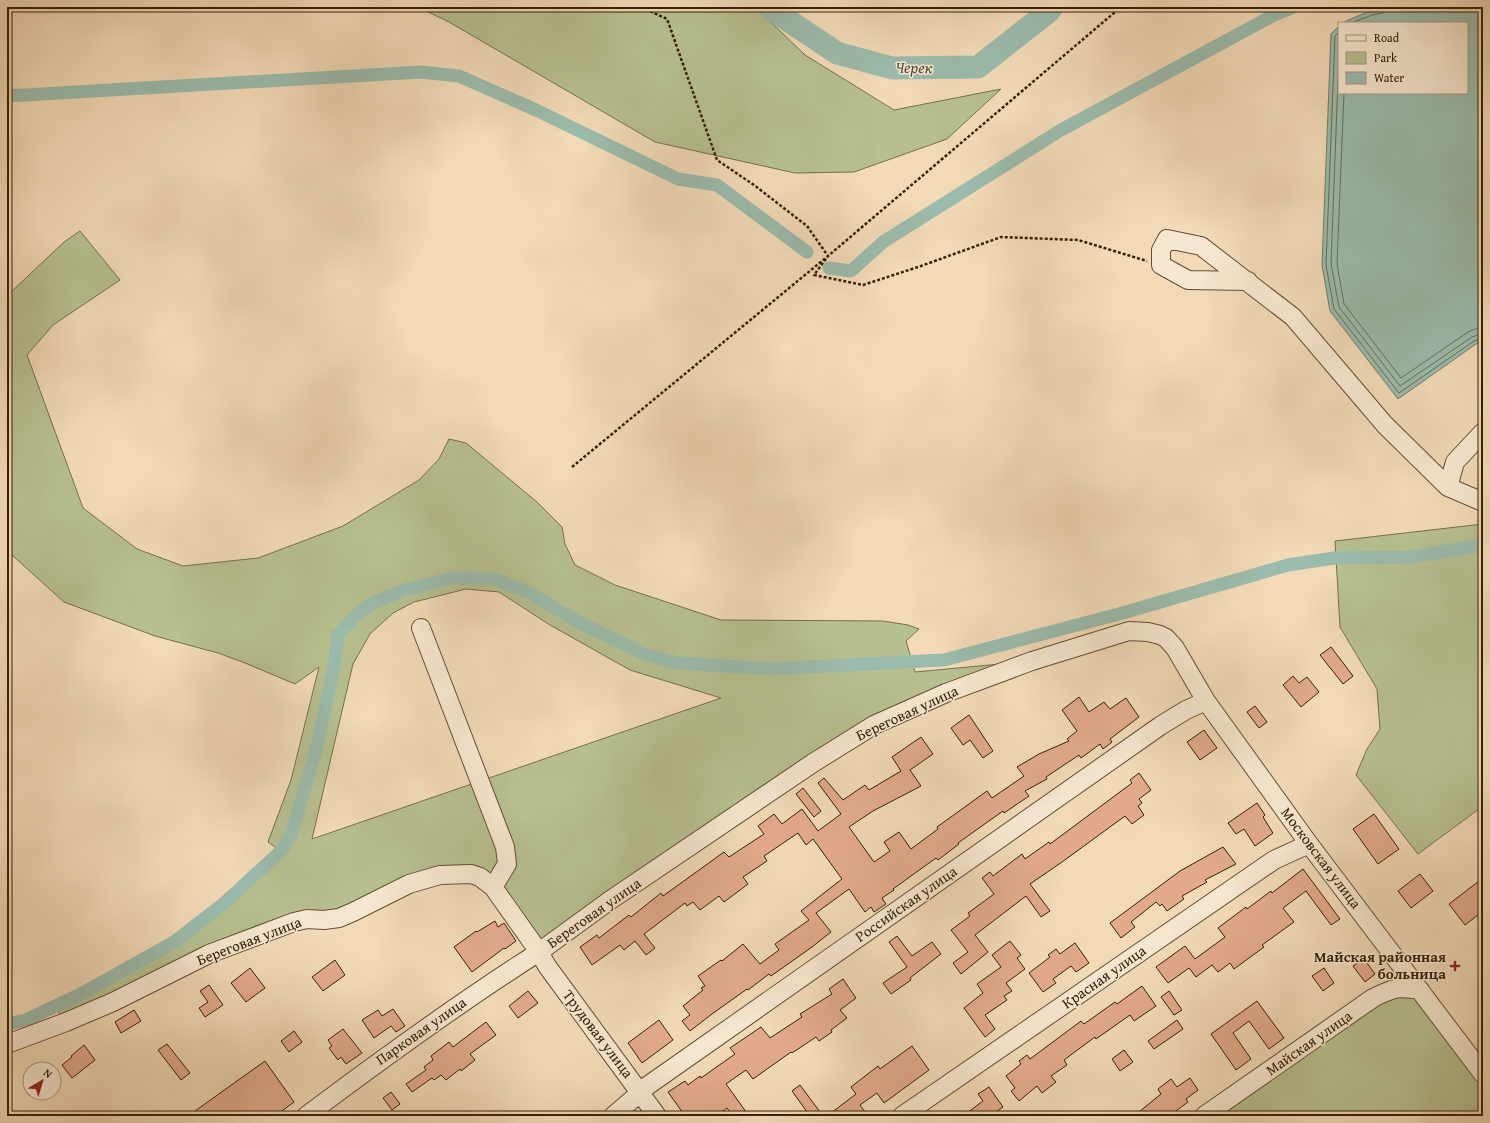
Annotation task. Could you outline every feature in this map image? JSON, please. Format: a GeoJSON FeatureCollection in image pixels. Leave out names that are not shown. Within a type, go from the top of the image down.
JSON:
{"type":"FeatureCollection","features":[{"type":"Feature","properties":{"kind":"street"},"geometry":{"type":"LineString","coordinates":[[1248,281],[1188,280],[1161,265],[1161,250],[1167,239],[1201,246],[1248,281],[1294,317],[1385,424],[1448,487],[1483,502]]}},
{"type":"Feature","properties":{"kind":"street"},"geometry":{"type":"LineString","coordinates":[[1448,487],[1455,462],[1483,432]]}},
{"type":"Feature","properties":{"kind":"street"},"geometry":{"type":"LineString","coordinates":[[421,628],[505,847],[507,864],[493,887]]}},
{"type":"Feature","properties":{"kind":"street","name":"Береговая улица"},"geometry":{"type":"LineString","coordinates":[[7,1044],[66,1022],[113,1002],[209,954],[294,922],[307,919],[324,920],[339,918],[408,884],[440,875],[471,874],[493,887],[540,952],[609,901],[813,763],[874,725],[946,693],[1032,661],[1129,631],[1160,634],[1166,638]]}},
{"type":"Feature","properties":{"kind":"street","name":"Московская улица"},"geometry":{"type":"LineString","coordinates":[[1166,638],[1185,663],[1206,701],[1310,844],[1483,1074]]}},
{"type":"Feature","properties":{"kind":"street","name":"Российская улица"},"geometry":{"type":"LineString","coordinates":[[613,1116],[640,1091],[1160,726],[1186,710],[1206,701]]}},
{"type":"Feature","properties":{"kind":"street","name":"Красная улица"},"geometry":{"type":"LineString","coordinates":[[902,1116],[1274,860],[1310,844]]}},
{"type":"Feature","properties":{"kind":"street","name":"Трудовая улица"},"geometry":{"type":"LineString","coordinates":[[540,952],[547,966],[657,1116]]}},
{"type":"Feature","properties":{"kind":"street","name":"Парковая улица"},"geometry":{"type":"LineString","coordinates":[[306,1116],[475,993],[540,952]]}},
{"type":"Feature","properties":{"kind":"street","name":"Майская улица"},"geometry":{"type":"LineString","coordinates":[[1204,1116],[1373,998],[1391,989],[1402,987],[1420,990]]}},
{"type":"Feature","properties":{"kind":"path"},"geometry":{"type":"LineString","coordinates":[[641,7],[667,20],[717,160],[754,185],[808,226],[828,256]]}},
{"type":"Feature","properties":{"kind":"path"},"geometry":{"type":"LineString","coordinates":[[572,467],[828,256],[1121,7]]}},
{"type":"Feature","properties":{"kind":"path"},"geometry":{"type":"LineString","coordinates":[[828,256],[814,275],[863,285],[1001,237],[1078,240],[1161,265]]}},
{"type":"Feature","properties":{"kind":"green space"},"geometry":{"type":"Polygon","coordinates":[[[418,7],[755,7],[805,55],[894,110],[1001,89],[947,139],[854,172],[795,173],[655,142],[449,22],[418,7]]]}},
{"type":"Feature","properties":{"kind":"green space"},"geometry":{"type":"Polygon","coordinates":[[[80,231],[120,280],[53,325],[27,355],[83,508],[137,549],[183,566],[258,558],[343,526],[419,480],[439,459],[449,439],[466,443],[537,502],[562,527],[565,544],[575,565],[615,585],[721,620],[883,621],[908,625],[919,629],[906,641],[915,672],[1032,661],[874,725],[539,952],[471,874],[371,903],[307,919],[66,1022],[54,1006],[81,994],[174,942],[222,905],[281,851],[268,842],[291,780],[319,667],[295,684],[218,653],[155,636],[64,602],[13,556],[7,547],[7,292],[11,292],[64,242],[80,231]],[[466,589],[414,602],[393,613],[370,634],[353,664],[312,839],[721,698],[630,670],[550,625],[499,592],[466,589]]]}},
{"type":"Feature","properties":{"kind":"green space"},"geometry":{"type":"Polygon","coordinates":[[[1483,524],[1483,806],[1418,854],[1356,775],[1367,749],[1380,729],[1377,689],[1340,627],[1335,541],[1483,524]]]}},
{"type":"Feature","properties":{"kind":"green space"},"geometry":{"type":"Polygon","coordinates":[[[1412,989],[1483,1084],[1483,1116],[1207,1116],[1373,998],[1412,989]]]}},
{"type":"Feature","properties":{"kind":"water"},"geometry":{"type":"Polygon","coordinates":[[[1483,7],[1483,341],[1476,344],[1398,399],[1330,311],[1322,265],[1331,34],[1338,27],[1338,94],[1468,94],[1468,22],[1344,22],[1370,11],[1384,8],[1483,7]]]}},
{"type":"Feature","properties":{"kind":"building"},"geometry":{"type":"Polygon","coordinates":[[[1331,647],[1353,676],[1343,684],[1320,655],[1331,647]]]}},
{"type":"Feature","properties":{"kind":"building"},"geometry":{"type":"Polygon","coordinates":[[[1293,676],[1299,683],[1307,677],[1319,692],[1301,707],[1283,685],[1293,676]]]}},
{"type":"Feature","properties":{"kind":"building"},"geometry":{"type":"Polygon","coordinates":[[[1079,697],[1089,712],[1104,702],[1110,709],[1126,698],[1139,717],[1110,739],[1112,742],[1103,749],[1100,744],[1081,758],[1079,755],[1046,777],[1047,779],[1025,791],[1029,796],[1004,813],[1003,811],[958,843],[959,844],[938,860],[936,858],[893,889],[894,890],[882,898],[886,904],[874,912],[871,907],[865,912],[849,889],[816,913],[831,932],[771,976],[769,974],[748,990],[747,989],[690,1031],[682,1021],[690,1015],[683,1006],[703,990],[701,988],[705,986],[698,976],[721,960],[722,961],[743,944],[760,964],[779,950],[775,944],[809,920],[801,911],[842,879],[813,839],[806,845],[798,833],[764,856],[767,861],[743,877],[748,884],[724,902],[719,896],[700,910],[693,902],[687,906],[685,903],[644,934],[655,948],[646,955],[635,941],[624,950],[620,945],[592,965],[580,947],[597,935],[599,938],[629,915],[631,917],[661,893],[663,896],[724,852],[729,857],[764,834],[758,826],[774,814],[782,824],[802,809],[818,831],[841,814],[818,783],[824,778],[843,800],[865,785],[869,790],[901,771],[892,757],[921,737],[933,754],[910,770],[921,786],[873,811],[849,827],[874,862],[890,851],[884,842],[899,832],[911,849],[938,829],[937,827],[987,791],[992,798],[1024,776],[1017,767],[1039,754],[1069,741],[1067,739],[1077,731],[1062,710],[1079,697]]]}},
{"type":"Feature","properties":{"kind":"building"},"geometry":{"type":"Polygon","coordinates":[[[1255,706],[1267,722],[1259,728],[1247,712],[1255,706]]]}},
{"type":"Feature","properties":{"kind":"building"},"geometry":{"type":"Polygon","coordinates":[[[969,715],[993,751],[983,758],[970,740],[963,745],[951,728],[969,715]]]}},
{"type":"Feature","properties":{"kind":"building"},"geometry":{"type":"Polygon","coordinates":[[[1204,730],[1217,748],[1200,760],[1187,742],[1204,730]]]}},
{"type":"Feature","properties":{"kind":"building"},"geometry":{"type":"Polygon","coordinates":[[[1139,773],[1151,790],[1139,799],[1142,803],[1138,806],[1144,815],[1132,824],[1125,816],[1030,884],[1050,911],[1041,917],[1026,896],[975,935],[988,952],[961,974],[953,963],[968,952],[951,930],[970,916],[968,913],[994,894],[982,878],[990,872],[993,876],[1022,854],[1025,859],[1049,842],[1050,844],[1132,783],[1130,780],[1139,773]]]}},
{"type":"Feature","properties":{"kind":"building"},"geometry":{"type":"Polygon","coordinates":[[[803,788],[821,811],[814,817],[796,794],[803,788]]]}},
{"type":"Feature","properties":{"kind":"building"},"geometry":{"type":"Polygon","coordinates":[[[1257,803],[1265,815],[1263,817],[1273,833],[1255,846],[1244,829],[1236,834],[1228,823],[1257,803]]]}},
{"type":"Feature","properties":{"kind":"building"},"geometry":{"type":"Polygon","coordinates":[[[1374,814],[1399,849],[1378,864],[1353,829],[1374,814]]]}},
{"type":"Feature","properties":{"kind":"building"},"geometry":{"type":"Polygon","coordinates":[[[1223,847],[1236,864],[1205,880],[1207,882],[1182,896],[1184,899],[1167,911],[1162,904],[1160,906],[1156,902],[1131,922],[1135,927],[1121,938],[1110,923],[1180,871],[1223,847]]]}},
{"type":"Feature","properties":{"kind":"building"},"geometry":{"type":"Polygon","coordinates":[[[1303,869],[1340,919],[1331,925],[1306,891],[1283,908],[1294,922],[1262,945],[1264,947],[1234,969],[1230,963],[1218,972],[1212,965],[1196,977],[1189,968],[1168,983],[1156,967],[1185,946],[1195,959],[1225,937],[1218,928],[1246,907],[1247,909],[1271,891],[1272,893],[1303,869]]]}},
{"type":"Feature","properties":{"kind":"building"},"geometry":{"type":"Polygon","coordinates":[[[1420,874],[1433,891],[1411,908],[1398,891],[1420,874]]]}},
{"type":"Feature","properties":{"kind":"building"},"geometry":{"type":"Polygon","coordinates":[[[1483,878],[1483,911],[1465,925],[1449,904],[1483,878]]]}},
{"type":"Feature","properties":{"kind":"building"},"geometry":{"type":"Polygon","coordinates":[[[495,921],[498,927],[504,923],[516,941],[472,972],[454,947],[476,931],[477,932],[495,921]]]}},
{"type":"Feature","properties":{"kind":"building"},"geometry":{"type":"Polygon","coordinates":[[[897,936],[912,956],[932,942],[941,954],[910,978],[911,980],[891,994],[883,983],[907,967],[889,942],[897,936]]]}},
{"type":"Feature","properties":{"kind":"building"},"geometry":{"type":"Polygon","coordinates":[[[1010,941],[1021,955],[1017,958],[1025,969],[1006,983],[1012,991],[1004,996],[1007,1000],[985,1015],[995,1029],[985,1037],[964,1008],[983,993],[977,984],[1001,967],[992,955],[1010,941]]]}},
{"type":"Feature","properties":{"kind":"building"},"geometry":{"type":"Polygon","coordinates":[[[1075,943],[1089,963],[1076,972],[1071,966],[1053,979],[1056,983],[1043,992],[1029,973],[1050,957],[1048,955],[1056,949],[1060,954],[1075,943]]]}},
{"type":"Feature","properties":{"kind":"building"},"geometry":{"type":"Polygon","coordinates":[[[1364,959],[1375,974],[1365,982],[1353,966],[1364,959]]]}},
{"type":"Feature","properties":{"kind":"building"},"geometry":{"type":"Polygon","coordinates":[[[335,960],[345,975],[323,991],[312,977],[335,960]]]}},
{"type":"Feature","properties":{"kind":"building"},"geometry":{"type":"Polygon","coordinates":[[[250,968],[265,988],[246,1002],[231,983],[250,968]]]}},
{"type":"Feature","properties":{"kind":"building"},"geometry":{"type":"Polygon","coordinates":[[[1324,968],[1334,983],[1323,991],[1312,976],[1324,968]]]}},
{"type":"Feature","properties":{"kind":"building"},"geometry":{"type":"Polygon","coordinates":[[[843,979],[856,998],[840,1010],[847,1018],[831,1030],[832,1032],[819,1041],[816,1037],[792,1053],[791,1052],[753,1079],[746,1070],[726,1084],[749,1116],[733,1116],[727,1108],[716,1116],[685,1116],[668,1092],[685,1081],[688,1085],[700,1076],[701,1078],[735,1054],[730,1048],[761,1027],[770,1038],[802,1017],[800,1014],[832,994],[829,989],[843,979]]]}},
{"type":"Feature","properties":{"kind":"building"},"geometry":{"type":"Polygon","coordinates":[[[209,985],[223,1005],[205,1017],[199,1008],[208,1002],[200,991],[209,985]]]}},
{"type":"Feature","properties":{"kind":"building"},"geometry":{"type":"Polygon","coordinates":[[[1142,986],[1156,1006],[1134,1021],[1130,1015],[1096,1039],[1095,1037],[1064,1060],[1067,1065],[1051,1076],[1056,1082],[1042,1093],[1037,1086],[1019,1101],[1011,1091],[1015,1088],[1006,1076],[1021,1064],[1019,1061],[1027,1055],[1030,1059],[1081,1021],[1084,1024],[1115,1002],[1117,1004],[1142,986]]]}},
{"type":"Feature","properties":{"kind":"building"},"geometry":{"type":"Polygon","coordinates":[[[528,991],[538,1003],[518,1018],[509,1006],[528,991]]]}},
{"type":"Feature","properties":{"kind":"building"},"geometry":{"type":"Polygon","coordinates":[[[1169,991],[1182,1010],[1174,1015],[1161,997],[1169,991]]]}},
{"type":"Feature","properties":{"kind":"building"},"geometry":{"type":"Polygon","coordinates":[[[1257,1001],[1284,1038],[1269,1049],[1249,1021],[1233,1033],[1251,1059],[1236,1070],[1211,1034],[1257,1001]]]}},
{"type":"Feature","properties":{"kind":"building"},"geometry":{"type":"Polygon","coordinates":[[[393,1009],[405,1026],[396,1032],[391,1026],[374,1038],[362,1020],[378,1010],[382,1016],[393,1009]]]}},
{"type":"Feature","properties":{"kind":"building"},"geometry":{"type":"Polygon","coordinates":[[[134,1010],[141,1021],[121,1033],[115,1022],[134,1010]]]}},
{"type":"Feature","properties":{"kind":"building"},"geometry":{"type":"Polygon","coordinates":[[[659,1020],[673,1040],[642,1063],[628,1043],[659,1020]]]}},
{"type":"Feature","properties":{"kind":"building"},"geometry":{"type":"Polygon","coordinates":[[[1177,1020],[1183,1029],[1154,1049],[1148,1041],[1177,1020]]]}},
{"type":"Feature","properties":{"kind":"building"},"geometry":{"type":"Polygon","coordinates":[[[486,1022],[496,1035],[470,1054],[475,1060],[446,1080],[441,1075],[434,1080],[432,1078],[412,1092],[406,1084],[426,1070],[424,1067],[433,1060],[431,1056],[449,1042],[453,1047],[486,1022]]]}},
{"type":"Feature","properties":{"kind":"building"},"geometry":{"type":"Polygon","coordinates":[[[343,1029],[362,1053],[346,1064],[341,1057],[338,1060],[329,1048],[332,1046],[328,1040],[343,1029]]]}},
{"type":"Feature","properties":{"kind":"building"},"geometry":{"type":"Polygon","coordinates":[[[294,1031],[302,1042],[289,1052],[281,1041],[294,1031]]]}},
{"type":"Feature","properties":{"kind":"building"},"geometry":{"type":"Polygon","coordinates":[[[167,1044],[190,1073],[181,1080],[158,1050],[167,1044]]]}},
{"type":"Feature","properties":{"kind":"building"},"geometry":{"type":"Polygon","coordinates":[[[84,1045],[95,1060],[72,1078],[62,1065],[72,1057],[71,1056],[84,1045]]]}},
{"type":"Feature","properties":{"kind":"building"},"geometry":{"type":"Polygon","coordinates":[[[912,1046],[929,1070],[884,1103],[877,1093],[860,1105],[868,1116],[827,1116],[856,1094],[851,1087],[878,1066],[880,1069],[912,1046]]]}},
{"type":"Feature","properties":{"kind":"building"},"geometry":{"type":"Polygon","coordinates":[[[1124,1050],[1133,1062],[1120,1071],[1112,1059],[1124,1050]]]}},
{"type":"Feature","properties":{"kind":"building"},"geometry":{"type":"Polygon","coordinates":[[[265,1061],[294,1102],[275,1116],[188,1116],[265,1061]]]}},
{"type":"Feature","properties":{"kind":"building"},"geometry":{"type":"Polygon","coordinates":[[[1190,1078],[1198,1090],[1186,1099],[1188,1102],[1169,1116],[1134,1116],[1161,1094],[1158,1089],[1171,1079],[1177,1087],[1190,1078]]]}},
{"type":"Feature","properties":{"kind":"building"},"geometry":{"type":"Polygon","coordinates":[[[800,1085],[823,1116],[810,1116],[792,1091],[800,1085]]]}},
{"type":"Feature","properties":{"kind":"building"},"geometry":{"type":"Polygon","coordinates":[[[989,1087],[1003,1107],[990,1116],[963,1116],[983,1101],[978,1094],[989,1087]]]}},
{"type":"Feature","properties":{"kind":"building"},"geometry":{"type":"Polygon","coordinates":[[[391,1092],[400,1104],[392,1110],[383,1098],[391,1092]]]}},
{"type":"Feature","properties":{"kind":"waterway","name":"Черек"},"geometry":{"type":"LineString","coordinates":[[771,7],[774,11],[837,53],[892,68],[978,67],[1048,12],[1052,7]]}},
{"type":"Feature","properties":{"kind":"waterway"},"geometry":{"type":"LineString","coordinates":[[829,268],[851,271],[883,242],[1061,130],[1274,15],[1294,7]]}},
{"type":"Feature","properties":{"kind":"waterway"},"geometry":{"type":"LineString","coordinates":[[7,96],[421,72],[459,76],[536,110],[678,179],[717,185],[807,252]]}},
{"type":"Feature","properties":{"kind":"waterway"},"geometry":{"type":"LineString","coordinates":[[7,1024],[26,1020],[81,994],[174,942],[222,905],[281,851],[291,835],[316,750],[334,667],[338,635],[356,615],[373,603],[404,590],[452,578],[492,578],[528,592],[575,620],[644,654],[678,663],[770,669],[944,660],[1119,614],[1288,565],[1334,558],[1411,557],[1483,545]]}},
{"type":"Feature","properties":{"kind":"place","name":"Майская районная больница"},"geometry":{"type":"Point","coordinates":[1455,966]}}]}
